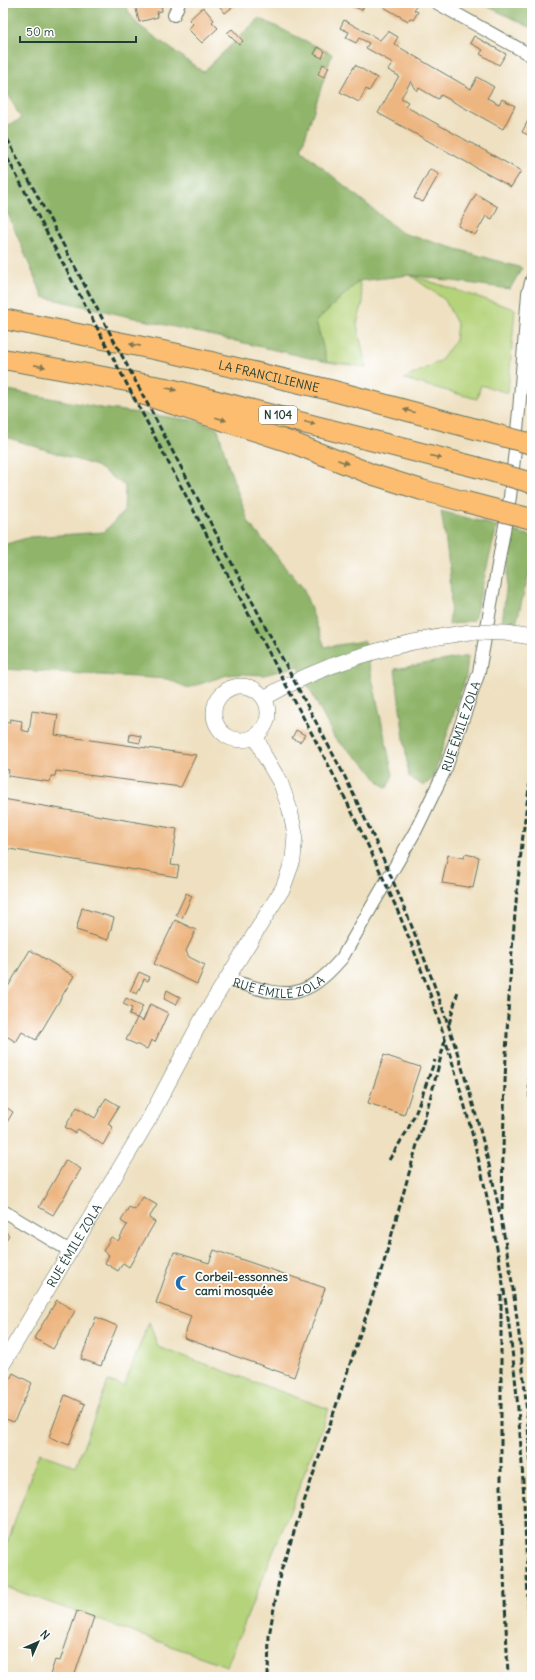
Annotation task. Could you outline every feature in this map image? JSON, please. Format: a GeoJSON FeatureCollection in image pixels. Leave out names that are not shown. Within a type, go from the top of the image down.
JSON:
{"type":"FeatureCollection","features":[{"type":"Feature","properties":{"kind":"highway","name":"LA FRANCILIENNE"},"geometry":{"type":"LineString","coordinates":[[3,319],[174,353],[330,390],[532,444]]}},
{"type":"Feature","properties":{"kind":"highway","name":"N 104"},"geometry":{"type":"LineString","coordinates":[[3,359],[166,388],[476,467],[532,483]]}},
{"type":"Feature","properties":{"kind":"highway"},"geometry":{"type":"LineString","coordinates":[[77,373],[293,443],[374,475],[422,490],[532,519]]}},
{"type":"Feature","properties":{"kind":"street"},"geometry":{"type":"LineString","coordinates":[[174,14],[179,3]]}},
{"type":"Feature","properties":{"kind":"street"},"geometry":{"type":"LineString","coordinates":[[437,3],[532,56]]}},
{"type":"Feature","properties":{"kind":"street","name":"RUE ÉMILE ZOLA"},"geometry":{"type":"LineString","coordinates":[[226,980],[272,992],[292,994],[311,987],[327,976],[342,958],[412,837],[446,768],[479,672],[510,498],[525,342],[528,293],[532,279]]}},
{"type":"Feature","properties":{"kind":"street"},"geometry":{"type":"LineString","coordinates":[[264,698],[312,673],[379,650],[427,638],[470,632],[505,633],[532,637]]}},
{"type":"Feature","properties":{"kind":"street"},"geometry":{"type":"LineString","coordinates":[[239,686],[254,689],[264,698],[269,712],[266,724],[256,736],[249,739],[236,740],[221,732],[216,723],[214,712],[216,702],[222,693],[228,689],[239,686]]}},
{"type":"Feature","properties":{"kind":"street","name":"RUE ÉMILE ZOLA"},"geometry":{"type":"LineString","coordinates":[[3,1364],[149,1119],[202,1019],[283,888],[293,860],[295,834],[290,810],[281,784],[264,755],[256,736]]}},
{"type":"Feature","properties":{"kind":"street"},"geometry":{"type":"LineString","coordinates":[[3,1211],[70,1252]]}},
{"type":"Feature","properties":{"kind":"green space"},"geometry":{"type":"Polygon","coordinates":[[[3,3],[123,3],[137,24],[203,72],[259,18],[332,54],[301,150],[402,233],[522,268],[510,289],[410,275],[359,281],[316,321],[327,362],[43,297],[8,214],[3,213],[3,128],[21,119],[3,84],[3,3]]]}},
{"type":"Feature","properties":{"kind":"green space"},"geometry":{"type":"Polygon","coordinates":[[[480,3],[532,3],[532,28],[480,3]]]}},
{"type":"Feature","properties":{"kind":"green space"},"geometry":{"type":"Polygon","coordinates":[[[410,275],[515,309],[508,393],[481,385],[477,399],[404,379],[440,361],[455,341],[457,324],[445,300],[410,275]]]}},
{"type":"Feature","properties":{"kind":"green space"},"geometry":{"type":"Polygon","coordinates":[[[359,281],[363,302],[357,324],[366,367],[327,362],[316,321],[359,281]]]}},
{"type":"Feature","properties":{"kind":"green space"},"geometry":{"type":"Polygon","coordinates":[[[3,389],[101,408],[198,421],[218,429],[228,465],[249,523],[303,588],[325,647],[364,641],[393,775],[387,788],[379,782],[366,765],[335,739],[298,666],[264,675],[227,675],[188,688],[167,679],[3,669],[3,545],[30,537],[104,532],[124,511],[125,486],[96,466],[3,436],[3,389]]]}},
{"type":"Feature","properties":{"kind":"green space"},"geometry":{"type":"Polygon","coordinates":[[[441,511],[497,526],[474,620],[449,625],[451,596],[441,511]]]}},
{"type":"Feature","properties":{"kind":"green space"},"geometry":{"type":"Polygon","coordinates":[[[513,531],[532,536],[532,562],[516,624],[502,623],[513,531]]]}},
{"type":"Feature","properties":{"kind":"green space"},"geometry":{"type":"Polygon","coordinates":[[[468,656],[466,676],[433,778],[424,786],[409,777],[395,669],[468,656]]]}},
{"type":"Feature","properties":{"kind":"green space"},"geometry":{"type":"Polygon","coordinates":[[[149,1322],[158,1347],[329,1409],[288,1516],[227,1666],[3,1586],[3,1555],[39,1453],[76,1466],[108,1381],[124,1386],[149,1322]]]}},
{"type":"Feature","properties":{"kind":"building"},"geometry":{"type":"Polygon","coordinates":[[[161,3],[162,11],[157,12],[158,17],[139,22],[135,4],[161,3]]]}},
{"type":"Feature","properties":{"kind":"building"},"geometry":{"type":"Polygon","coordinates":[[[217,3],[238,3],[225,13],[217,3]]]}},
{"type":"Feature","properties":{"kind":"building"},"geometry":{"type":"Polygon","coordinates":[[[354,3],[365,3],[362,10],[352,6],[354,3]]]}},
{"type":"Feature","properties":{"kind":"building"},"geometry":{"type":"Polygon","coordinates":[[[384,3],[414,3],[417,5],[414,10],[418,12],[413,20],[410,18],[408,21],[382,6],[384,3]]]}},
{"type":"Feature","properties":{"kind":"building"},"geometry":{"type":"Polygon","coordinates":[[[203,7],[214,20],[212,22],[218,28],[202,43],[188,29],[193,24],[189,20],[203,7]]]}},
{"type":"Feature","properties":{"kind":"building"},"geometry":{"type":"Polygon","coordinates":[[[344,20],[380,40],[388,31],[398,37],[394,44],[431,66],[471,89],[477,77],[494,87],[487,98],[499,104],[502,99],[515,106],[503,129],[441,95],[438,99],[419,88],[417,91],[411,81],[401,98],[408,102],[405,106],[521,171],[511,187],[378,113],[399,76],[388,70],[393,63],[366,48],[369,43],[359,38],[356,43],[346,38],[349,32],[340,28],[344,20]]]}},
{"type":"Feature","properties":{"kind":"building"},"geometry":{"type":"Polygon","coordinates":[[[232,29],[243,41],[239,45],[227,33],[232,29]]]}},
{"type":"Feature","properties":{"kind":"building"},"geometry":{"type":"Polygon","coordinates":[[[474,36],[506,54],[499,65],[480,54],[483,50],[470,43],[474,36]]]}},
{"type":"Feature","properties":{"kind":"building"},"geometry":{"type":"Polygon","coordinates":[[[318,47],[325,51],[322,58],[314,54],[318,47]]]}},
{"type":"Feature","properties":{"kind":"building"},"geometry":{"type":"Polygon","coordinates":[[[323,64],[329,67],[324,77],[318,74],[323,64]]]}},
{"type":"Feature","properties":{"kind":"building"},"geometry":{"type":"Polygon","coordinates":[[[355,65],[377,78],[369,91],[366,89],[359,102],[340,92],[355,65]]]}},
{"type":"Feature","properties":{"kind":"building"},"geometry":{"type":"Polygon","coordinates":[[[532,113],[532,137],[522,132],[532,113]]]}},
{"type":"Feature","properties":{"kind":"building"},"geometry":{"type":"Polygon","coordinates":[[[430,169],[439,174],[423,202],[414,198],[430,169]]]}},
{"type":"Feature","properties":{"kind":"building"},"geometry":{"type":"Polygon","coordinates":[[[476,194],[498,207],[492,219],[486,216],[475,235],[458,226],[476,194]]]}},
{"type":"Feature","properties":{"kind":"building"},"geometry":{"type":"Polygon","coordinates":[[[32,711],[58,715],[55,735],[196,755],[181,787],[56,771],[55,776],[51,776],[50,782],[8,776],[9,770],[4,769],[3,763],[4,722],[9,723],[10,719],[22,721],[21,730],[29,732],[32,711]]]}},
{"type":"Feature","properties":{"kind":"building"},"geometry":{"type":"Polygon","coordinates":[[[296,730],[305,735],[300,742],[292,738],[296,730]]]}},
{"type":"Feature","properties":{"kind":"building"},"geometry":{"type":"Polygon","coordinates":[[[130,734],[141,736],[140,743],[129,741],[130,734]]]}},
{"type":"Feature","properties":{"kind":"building"},"geometry":{"type":"Polygon","coordinates":[[[3,799],[177,829],[171,865],[179,866],[177,877],[3,848],[3,799]]]}},
{"type":"Feature","properties":{"kind":"building"},"geometry":{"type":"Polygon","coordinates":[[[465,854],[479,857],[473,888],[442,883],[448,855],[464,858],[465,854]]]}},
{"type":"Feature","properties":{"kind":"building"},"geometry":{"type":"Polygon","coordinates":[[[186,893],[192,896],[182,918],[176,915],[186,893]]]}},
{"type":"Feature","properties":{"kind":"building"},"geometry":{"type":"Polygon","coordinates":[[[82,908],[114,918],[108,940],[76,930],[82,908]]]}},
{"type":"Feature","properties":{"kind":"building"},"geometry":{"type":"Polygon","coordinates":[[[175,920],[196,930],[186,951],[189,957],[205,965],[197,984],[154,964],[175,920]]]}},
{"type":"Feature","properties":{"kind":"building"},"geometry":{"type":"Polygon","coordinates":[[[30,950],[74,976],[36,1040],[22,1032],[16,1042],[3,1034],[3,995],[30,950]]]}},
{"type":"Feature","properties":{"kind":"building"},"geometry":{"type":"Polygon","coordinates":[[[139,972],[150,977],[148,981],[144,979],[137,994],[130,991],[139,972]]]}},
{"type":"Feature","properties":{"kind":"building"},"geometry":{"type":"Polygon","coordinates":[[[167,990],[180,997],[176,1005],[164,999],[167,990]]]}},
{"type":"Feature","properties":{"kind":"building"},"geometry":{"type":"Polygon","coordinates":[[[126,998],[143,1006],[137,1018],[129,1015],[132,1008],[123,1004],[126,998]]]}},
{"type":"Feature","properties":{"kind":"building"},"geometry":{"type":"Polygon","coordinates":[[[150,1004],[168,1013],[155,1042],[151,1040],[147,1049],[126,1040],[137,1018],[143,1021],[150,1004]]]}},
{"type":"Feature","properties":{"kind":"building"},"geometry":{"type":"Polygon","coordinates":[[[384,1055],[420,1067],[404,1115],[368,1103],[384,1055]]]}},
{"type":"Feature","properties":{"kind":"building"},"geometry":{"type":"Polygon","coordinates":[[[106,1098],[119,1106],[108,1124],[113,1127],[103,1145],[78,1129],[75,1133],[65,1127],[77,1107],[95,1118],[106,1098]]]}},
{"type":"Feature","properties":{"kind":"building"},"geometry":{"type":"Polygon","coordinates":[[[3,1105],[13,1112],[3,1129],[3,1105]]]}},
{"type":"Feature","properties":{"kind":"building"},"geometry":{"type":"Polygon","coordinates":[[[66,1160],[81,1169],[53,1215],[39,1207],[66,1160]]]}},
{"type":"Feature","properties":{"kind":"building"},"geometry":{"type":"Polygon","coordinates":[[[143,1197],[157,1205],[149,1218],[155,1222],[129,1267],[123,1263],[118,1271],[105,1263],[109,1255],[103,1251],[111,1237],[118,1241],[127,1225],[121,1221],[129,1207],[135,1210],[143,1197]]]}},
{"type":"Feature","properties":{"kind":"building"},"geometry":{"type":"Polygon","coordinates":[[[3,1231],[9,1235],[3,1245],[3,1231]]]}},
{"type":"Feature","properties":{"kind":"building"},"geometry":{"type":"Polygon","coordinates":[[[214,1250],[325,1288],[294,1377],[184,1338],[191,1316],[156,1303],[174,1252],[209,1263],[214,1250]]]}},
{"type":"Feature","properties":{"kind":"building"},"geometry":{"type":"Polygon","coordinates":[[[57,1300],[75,1311],[53,1349],[34,1338],[57,1300]]]}},
{"type":"Feature","properties":{"kind":"building"},"geometry":{"type":"Polygon","coordinates":[[[96,1317],[117,1326],[101,1366],[81,1359],[96,1317]]]}},
{"type":"Feature","properties":{"kind":"building"},"geometry":{"type":"Polygon","coordinates":[[[13,1373],[32,1383],[14,1422],[3,1418],[3,1393],[13,1373]]]}},
{"type":"Feature","properties":{"kind":"building"},"geometry":{"type":"Polygon","coordinates":[[[65,1395],[85,1404],[69,1445],[49,1437],[65,1395]]]}},
{"type":"Feature","properties":{"kind":"building"},"geometry":{"type":"Polygon","coordinates":[[[77,1611],[94,1617],[74,1677],[56,1677],[50,1675],[55,1660],[60,1661],[77,1611]]]}},
{"type":"Feature","properties":{"kind":"railway"},"geometry":{"type":"LineString","coordinates":[[3,131],[344,775],[390,875],[431,976],[466,1080],[481,1133],[502,1223],[519,1335],[527,1410],[532,1485]]}},
{"type":"Feature","properties":{"kind":"railway"},"geometry":{"type":"LineString","coordinates":[[3,150],[330,768],[397,909],[431,997],[470,1125],[490,1211],[505,1298],[516,1384],[522,1467],[531,1677]]}},
{"type":"Feature","properties":{"kind":"railway"},"geometry":{"type":"LineString","coordinates":[[502,1209],[504,1098],[513,933],[524,823],[532,768]]}},
{"type":"Feature","properties":{"kind":"railway"},"geometry":{"type":"LineString","coordinates":[[532,912],[529,1074],[532,1177]]}},
{"type":"Feature","properties":{"kind":"railway"},"geometry":{"type":"LineString","coordinates":[[449,1024],[458,991]]}},
{"type":"Feature","properties":{"kind":"railway"},"geometry":{"type":"LineString","coordinates":[[268,1677],[269,1636],[280,1574],[384,1262],[445,1040]]}},
{"type":"Feature","properties":{"kind":"railway"},"geometry":{"type":"LineString","coordinates":[[389,1160],[407,1131],[416,1112],[435,1060]]}},
{"type":"Feature","properties":{"kind":"railway"},"geometry":{"type":"LineString","coordinates":[[501,1295],[501,1496],[508,1677]]}},
{"type":"Feature","properties":{"kind":"place","name":"Corbeil-essonnes cami mosquée"},"geometry":{"type":"Point","coordinates":[183,1283]}}]}
